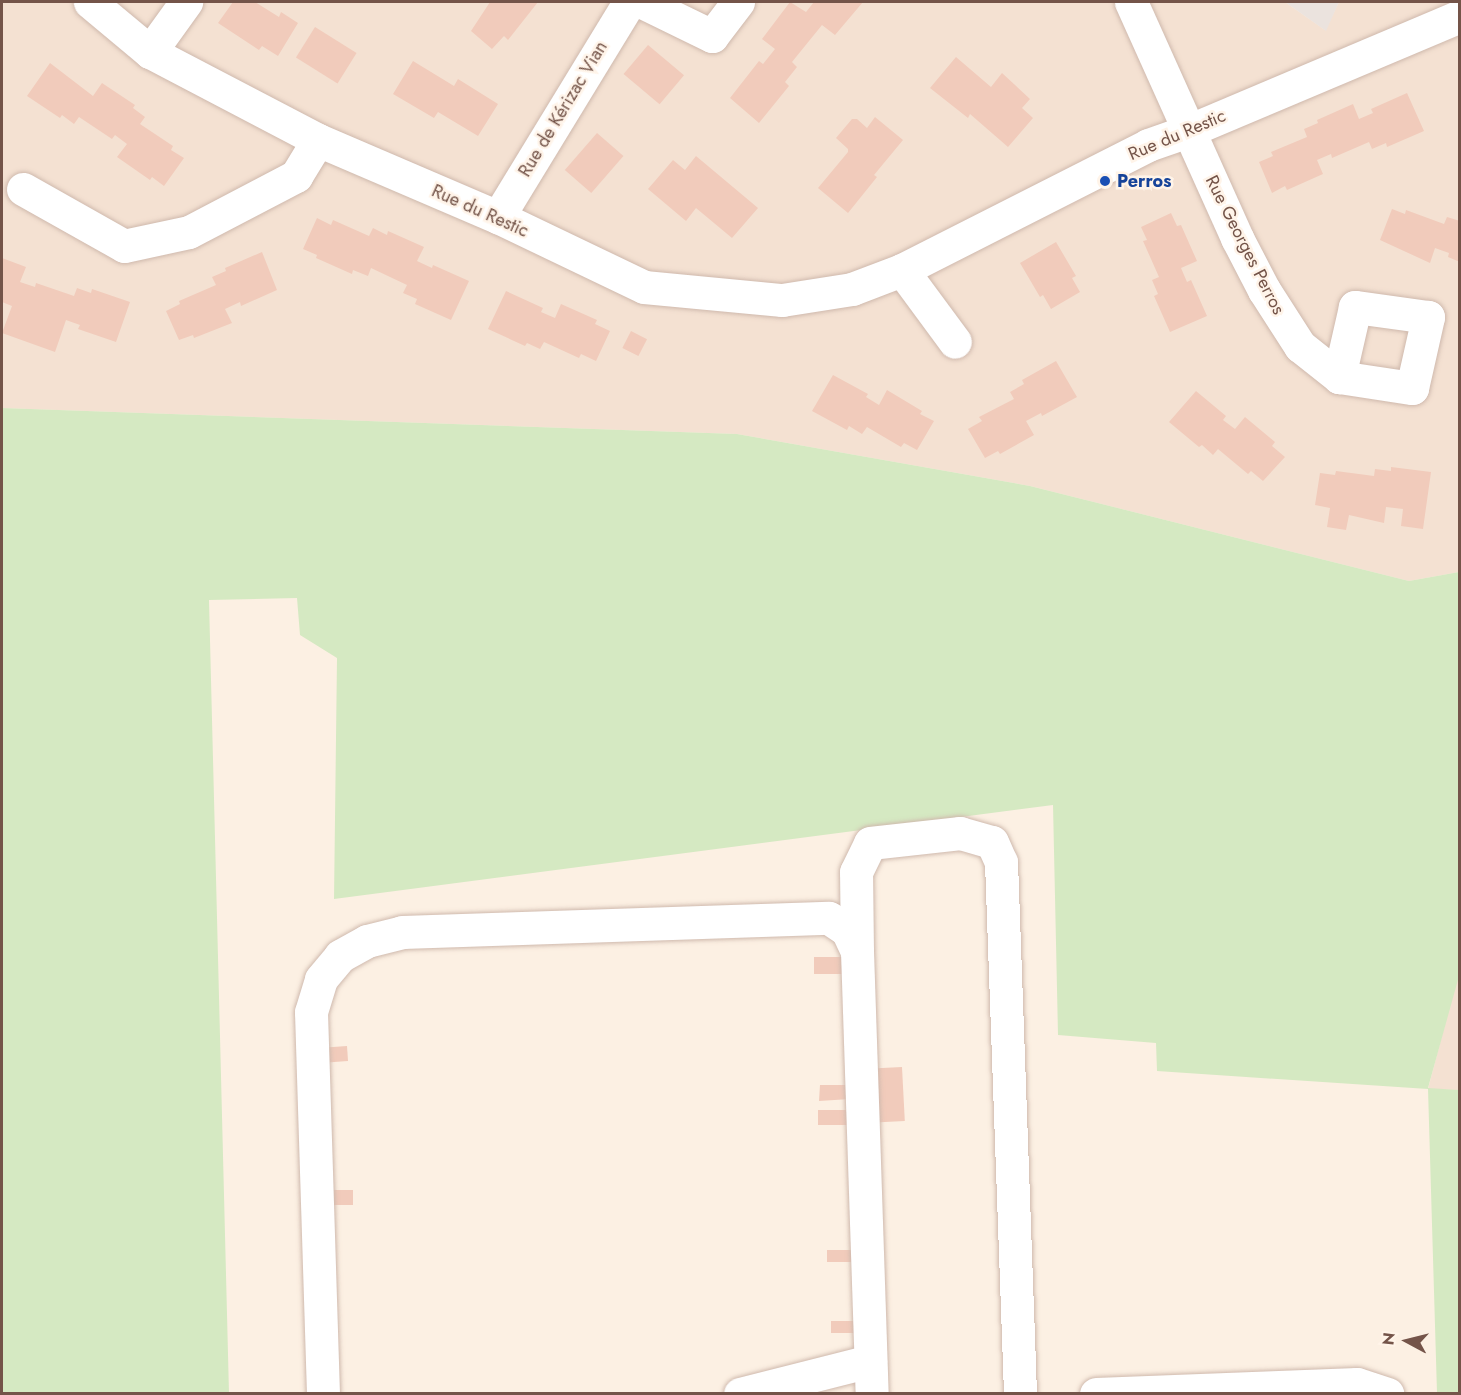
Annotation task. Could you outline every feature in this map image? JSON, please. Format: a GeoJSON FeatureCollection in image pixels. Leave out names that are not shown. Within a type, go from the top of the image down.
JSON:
{"type":"FeatureCollection","features":[{"type":"Feature","properties":{"kind":"street","name":"Rue du Restic"},"geometry":{"type":"LineString","coordinates":[[90,2],[150,52],[318,140],[498,217],[644,287],[782,300],[852,289],[902,270],[1148,145],[1188,131],[1460,16]]}},
{"type":"Feature","properties":{"kind":"street"},"geometry":{"type":"LineString","coordinates":[[150,52],[186,2]]}},
{"type":"Feature","properties":{"kind":"street","name":"Rue de Kérizac Vian"},"geometry":{"type":"LineString","coordinates":[[498,217],[629,2]]}},
{"type":"Feature","properties":{"kind":"street"},"geometry":{"type":"LineString","coordinates":[[642,2],[712,36],[738,2]]}},
{"type":"Feature","properties":{"kind":"street","name":"Rue Georges Perros"},"geometry":{"type":"LineString","coordinates":[[1131,2],[1188,131],[1264,290],[1300,346],[1339,377]]}},
{"type":"Feature","properties":{"kind":"street"},"geometry":{"type":"LineString","coordinates":[[23,189],[124,246],[189,232],[296,176],[318,140]]}},
{"type":"Feature","properties":{"kind":"street"},"geometry":{"type":"LineString","coordinates":[[902,270],[955,342]]}},
{"type":"Feature","properties":{"kind":"street"},"geometry":{"type":"LineString","coordinates":[[872,1394],[856,872],[870,843],[960,833],[992,842],[1001,862],[1020,1394]]}},
{"type":"Feature","properties":{"kind":"street"},"geometry":{"type":"LineString","coordinates":[[323,1394],[310,1012],[321,979],[339,956],[367,941],[402,932],[829,918],[847,930],[857,951]]}},
{"type":"Feature","properties":{"kind":"street"},"geometry":{"type":"LineString","coordinates":[[740,1394],[870,1361]]}},
{"type":"Feature","properties":{"kind":"street"},"geometry":{"type":"LineString","coordinates":[[1096,1394],[1357,1384],[1387,1394]]}},
{"type":"Feature","properties":{"kind":"shaded area"},"geometry":{"type":"Polygon","coordinates":[[[2,2],[1285,2],[1325,30],[1339,2],[1459,2],[1459,572],[1409,581],[1030,486],[737,434],[2,408],[2,2]]]}},
{"type":"Feature","properties":{"kind":"shaded area"},"geometry":{"type":"Polygon","coordinates":[[[1285,2],[1339,2],[1326,31],[1285,2]]]}},
{"type":"Feature","properties":{"kind":"shaded area"},"geometry":{"type":"Polygon","coordinates":[[[1459,971],[1459,1090],[1428,1089],[1459,971]]]}},
{"type":"Feature","properties":{"kind":"green space"},"geometry":{"type":"Polygon","coordinates":[[[2,408],[737,434],[1030,486],[1409,581],[1459,572],[1459,976],[1428,1088],[1459,1090],[1459,1393],[1437,1393],[1428,1089],[1157,1071],[1156,1043],[1058,1035],[1053,805],[334,899],[337,658],[300,635],[297,598],[209,600],[229,1393],[2,1394],[2,408]]]}},
{"type":"Feature","properties":{"kind":"building"},"geometry":{"type":"Polygon","coordinates":[[[233,2],[255,2],[279,17],[281,12],[298,23],[278,56],[262,46],[259,50],[218,23],[233,2]]]}},
{"type":"Feature","properties":{"kind":"building"},"geometry":{"type":"Polygon","coordinates":[[[490,2],[538,2],[508,40],[504,36],[492,49],[471,31],[490,2]]]}},
{"type":"Feature","properties":{"kind":"building"},"geometry":{"type":"Polygon","coordinates":[[[790,2],[806,12],[814,2],[863,2],[835,35],[822,25],[792,62],[797,67],[785,82],[789,86],[759,123],[730,98],[759,61],[763,64],[775,49],[762,39],[790,2]]]}},
{"type":"Feature","properties":{"kind":"building"},"geometry":{"type":"Polygon","coordinates":[[[315,27],[357,53],[337,83],[296,58],[315,27]]]}},
{"type":"Feature","properties":{"kind":"building"},"geometry":{"type":"Polygon","coordinates":[[[648,45],[684,75],[660,104],[624,74],[648,45]]]}},
{"type":"Feature","properties":{"kind":"building"},"geometry":{"type":"Polygon","coordinates":[[[956,57],[991,87],[1002,73],[1030,99],[1022,108],[1033,118],[1008,147],[970,114],[968,118],[930,88],[956,57]]]}},
{"type":"Feature","properties":{"kind":"building"},"geometry":{"type":"Polygon","coordinates":[[[413,61],[454,86],[458,79],[498,104],[478,136],[438,112],[434,118],[393,94],[413,61]]]}},
{"type":"Feature","properties":{"kind":"building"},"geometry":{"type":"Polygon","coordinates":[[[50,63],[93,96],[102,83],[135,105],[133,108],[145,117],[140,124],[173,146],[171,150],[184,158],[164,186],[152,177],[150,180],[117,157],[127,144],[115,135],[112,139],[79,117],[74,124],[62,115],[60,118],[27,96],[50,63]]]}},
{"type":"Feature","properties":{"kind":"building"},"geometry":{"type":"Polygon","coordinates":[[[1407,93],[1424,131],[1387,147],[1386,143],[1372,149],[1369,142],[1332,158],[1331,154],[1317,160],[1323,174],[1287,190],[1285,186],[1272,193],[1259,162],[1273,156],[1271,152],[1307,137],[1304,129],[1318,123],[1317,120],[1353,104],[1359,119],[1373,113],[1371,109],[1407,93]]]}},
{"type":"Feature","properties":{"kind":"building"},"geometry":{"type":"Polygon","coordinates":[[[875,117],[903,140],[874,175],[877,177],[848,213],[818,188],[848,152],[848,149],[836,138],[852,119],[857,119],[867,128],[875,117]]]}},
{"type":"Feature","properties":{"kind":"building"},"geometry":{"type":"Polygon","coordinates":[[[597,133],[623,156],[591,193],[565,170],[597,133]]]}},
{"type":"Feature","properties":{"kind":"building"},"geometry":{"type":"Polygon","coordinates":[[[696,156],[758,208],[732,238],[696,208],[686,221],[648,189],[673,160],[685,170],[696,156]]]}},
{"type":"Feature","properties":{"kind":"building"},"geometry":{"type":"Polygon","coordinates":[[[1392,209],[1405,214],[1406,210],[1444,224],[1447,217],[1460,221],[1460,262],[1448,257],[1449,253],[1435,248],[1430,263],[1380,240],[1392,209]]]}},
{"type":"Feature","properties":{"kind":"building"},"geometry":{"type":"Polygon","coordinates":[[[1171,213],[1177,226],[1181,225],[1197,261],[1181,268],[1187,282],[1191,280],[1207,316],[1170,332],[1154,296],[1158,294],[1152,280],[1159,277],[1143,241],[1147,240],[1141,227],[1171,213]]]}},
{"type":"Feature","properties":{"kind":"building"},"geometry":{"type":"Polygon","coordinates":[[[317,218],[331,225],[333,220],[369,236],[373,228],[387,235],[388,231],[424,247],[417,261],[432,268],[433,265],[469,281],[451,320],[415,304],[417,299],[403,293],[407,285],[371,268],[368,276],[353,270],[352,274],[316,258],[317,255],[303,249],[317,218]]]}},
{"type":"Feature","properties":{"kind":"building"},"geometry":{"type":"Polygon","coordinates":[[[1056,242],[1076,276],[1072,278],[1080,292],[1051,309],[1043,295],[1040,297],[1020,263],[1056,242]]]}},
{"type":"Feature","properties":{"kind":"building"},"geometry":{"type":"Polygon","coordinates":[[[262,252],[277,290],[241,306],[240,302],[225,309],[232,323],[194,338],[193,335],[179,340],[166,311],[180,304],[179,301],[216,285],[212,277],[226,271],[225,268],[262,252]]]}},
{"type":"Feature","properties":{"kind":"building"},"geometry":{"type":"Polygon","coordinates":[[[2,258],[26,267],[20,282],[35,287],[36,283],[74,296],[77,288],[91,293],[92,289],[130,302],[116,342],[78,329],[80,325],[66,320],[55,352],[2,333],[12,306],[2,302],[2,258]]]}},
{"type":"Feature","properties":{"kind":"building"},"geometry":{"type":"Polygon","coordinates":[[[506,291],[543,308],[541,312],[555,318],[561,304],[597,320],[595,324],[610,331],[596,361],[581,354],[579,358],[544,342],[540,349],[527,343],[525,346],[488,329],[506,291]]]}},
{"type":"Feature","properties":{"kind":"building"},"geometry":{"type":"Polygon","coordinates":[[[631,331],[647,339],[638,356],[622,348],[631,331]]]}},
{"type":"Feature","properties":{"kind":"building"},"geometry":{"type":"Polygon","coordinates":[[[1056,361],[1077,397],[1042,416],[1041,413],[1026,421],[1034,435],[1000,454],[998,451],[985,458],[968,429],[982,421],[979,417],[1014,399],[1010,392],[1024,384],[1022,380],[1056,361]]]}},
{"type":"Feature","properties":{"kind":"building"},"geometry":{"type":"Polygon","coordinates":[[[833,375],[868,394],[866,397],[879,405],[887,390],[922,411],[920,414],[934,421],[917,450],[904,443],[901,447],[867,427],[862,434],[849,426],[847,430],[812,411],[833,375]]]}},
{"type":"Feature","properties":{"kind":"building"},"geometry":{"type":"Polygon","coordinates":[[[1196,391],[1226,416],[1223,420],[1235,429],[1245,417],[1275,442],[1272,446],[1285,457],[1263,481],[1251,471],[1248,474],[1218,449],[1213,455],[1202,445],[1199,447],[1169,422],[1196,391]]]}},
{"type":"Feature","properties":{"kind":"building"},"geometry":{"type":"Polygon","coordinates":[[[1391,467],[1431,472],[1423,529],[1401,526],[1403,509],[1386,507],[1384,523],[1349,515],[1346,530],[1327,527],[1330,508],[1315,505],[1320,473],[1335,475],[1336,471],[1374,476],[1375,469],[1391,471],[1391,467]]]}},
{"type":"Feature","properties":{"kind":"building"},"geometry":{"type":"Polygon","coordinates":[[[814,957],[846,957],[846,974],[814,974],[814,957]]]}},
{"type":"Feature","properties":{"kind":"building"},"geometry":{"type":"Polygon","coordinates":[[[347,1046],[348,1061],[320,1063],[319,1048],[347,1046]]]}},
{"type":"Feature","properties":{"kind":"building"},"geometry":{"type":"Polygon","coordinates":[[[902,1067],[905,1121],[880,1122],[877,1068],[902,1067]]]}},
{"type":"Feature","properties":{"kind":"building"},"geometry":{"type":"Polygon","coordinates":[[[820,1085],[849,1085],[850,1099],[819,1101],[820,1085]]]}},
{"type":"Feature","properties":{"kind":"building"},"geometry":{"type":"Polygon","coordinates":[[[818,1110],[850,1110],[850,1125],[818,1125],[818,1110]]]}},
{"type":"Feature","properties":{"kind":"building"},"geometry":{"type":"Polygon","coordinates":[[[324,1190],[353,1190],[353,1205],[324,1205],[324,1190]]]}},
{"type":"Feature","properties":{"kind":"building"},"geometry":{"type":"Polygon","coordinates":[[[827,1250],[855,1250],[855,1262],[827,1262],[827,1250]]]}},
{"type":"Feature","properties":{"kind":"building"},"geometry":{"type":"Polygon","coordinates":[[[831,1321],[856,1321],[856,1333],[831,1333],[831,1321]]]}},
{"type":"Feature","properties":{"kind":"place","name":"Perros"},"geometry":{"type":"Point","coordinates":[1105,181]}}]}
